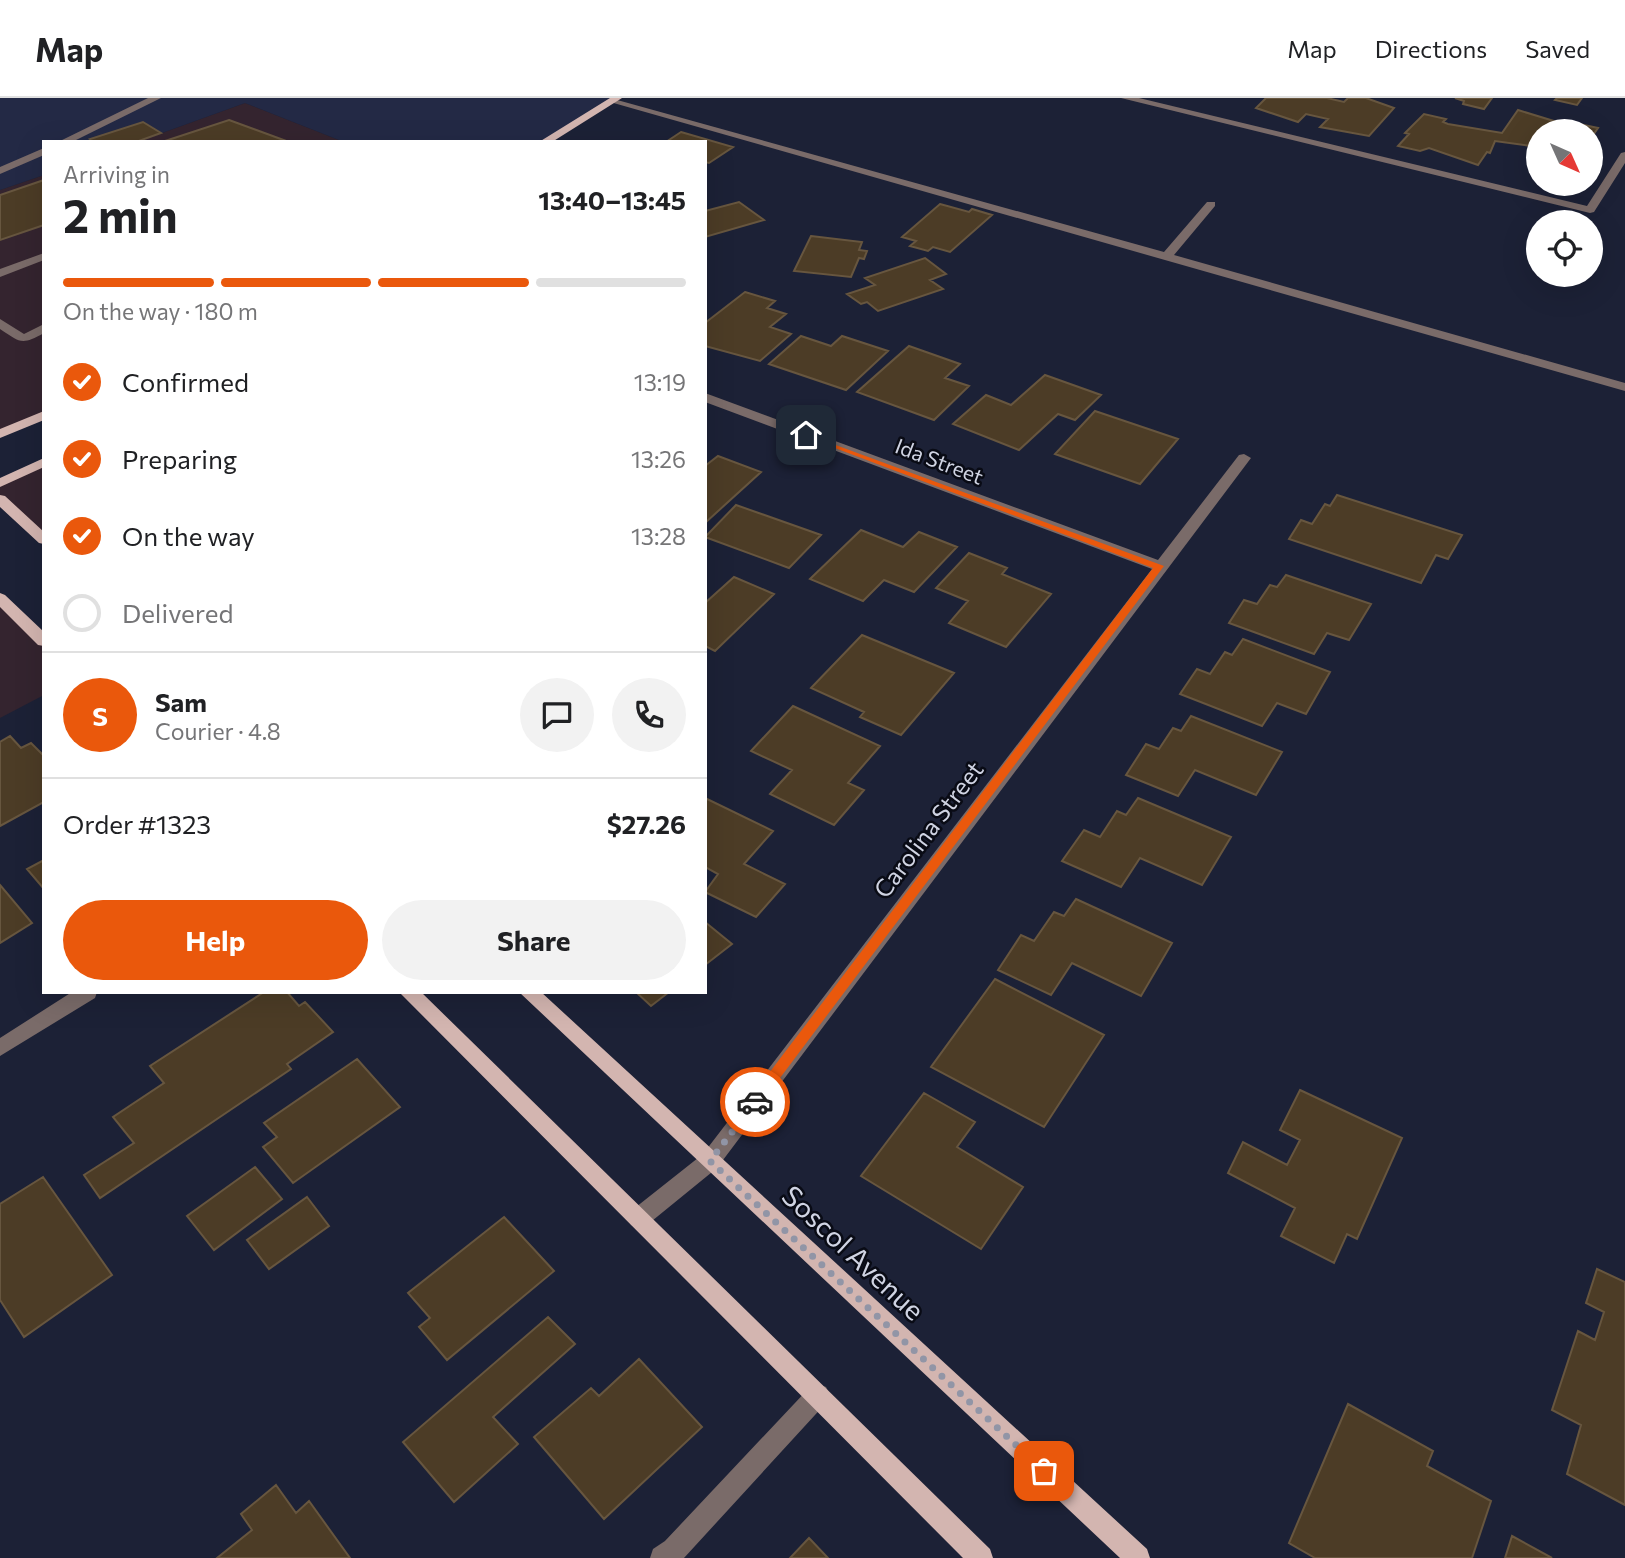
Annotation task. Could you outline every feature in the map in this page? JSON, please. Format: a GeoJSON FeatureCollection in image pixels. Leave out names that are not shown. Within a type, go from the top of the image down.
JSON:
{"type":"FeatureCollection","features":[{"type":"Feature","properties":{"kind":"main road"},"geometry":{"type":"LineString","coordinates":[[547,140],[616,99]]}},
{"type":"Feature","properties":{"kind":"main road"},"geometry":{"type":"LineString","coordinates":[[0,434],[42,416]]}},
{"type":"Feature","properties":{"kind":"main road"},"geometry":{"type":"LineString","coordinates":[[0,483],[42,463]]}},
{"type":"Feature","properties":{"kind":"main road"},"geometry":{"type":"LineString","coordinates":[[0,499],[42,538]]}},
{"type":"Feature","properties":{"kind":"main road"},"geometry":{"type":"LineString","coordinates":[[0,598],[42,639]]}},
{"type":"Feature","properties":{"kind":"main road"},"geometry":{"type":"LineString","coordinates":[[410,994],[639,1217],[981,1558]]}},
{"type":"Feature","properties":{"kind":"main road","name":"Soscol Avenue"},"geometry":{"type":"LineString","coordinates":[[530,994],[1138,1558]]}},
{"type":"Feature","properties":{"kind":"street"},"geometry":{"type":"LineString","coordinates":[[67,140],[156,98]]}},
{"type":"Feature","properties":{"kind":"street"},"geometry":{"type":"LineString","coordinates":[[1126,98],[1590,210],[1625,155]]}},
{"type":"Feature","properties":{"kind":"street"},"geometry":{"type":"LineString","coordinates":[[616,99],[1625,387]]}},
{"type":"Feature","properties":{"kind":"street"},"geometry":{"type":"LineString","coordinates":[[0,171],[42,152]]}},
{"type":"Feature","properties":{"kind":"street"},"geometry":{"type":"LineString","coordinates":[[1166,257],[1211,204]]}},
{"type":"Feature","properties":{"kind":"street"},"geometry":{"type":"LineString","coordinates":[[0,274],[42,257]]}},
{"type":"Feature","properties":{"kind":"street"},"geometry":{"type":"LineString","coordinates":[[0,323],[24,339],[42,329]]}},
{"type":"Feature","properties":{"kind":"street","name":"Ida Street"},"geometry":{"type":"LineString","coordinates":[[707,398],[1159,566]]}},
{"type":"Feature","properties":{"kind":"street","name":"Carolina Street"},"geometry":{"type":"LineString","coordinates":[[639,1217],[710,1161],[1159,566],[1244,458]]}},
{"type":"Feature","properties":{"kind":"street"},"geometry":{"type":"LineString","coordinates":[[0,1048],[85,994]]}},
{"type":"Feature","properties":{"kind":"street"},"geometry":{"type":"LineString","coordinates":[[662,1558],[674,1550],[818,1395]]}},
{"type":"Feature","properties":{"kind":"shaded area"},"geometry":{"type":"Polygon","coordinates":[[[0,98],[617,98],[547,140],[339,140],[245,103],[143,140],[42,140],[42,176],[0,190],[0,98]]]}},
{"type":"Feature","properties":{"kind":"shaded area"},"geometry":{"type":"Polygon","coordinates":[[[245,103],[339,140],[143,140],[245,103]]]}},
{"type":"Feature","properties":{"kind":"shaded area"},"geometry":{"type":"Polygon","coordinates":[[[42,176],[42,416],[0,434],[0,190],[42,176]]]}},
{"type":"Feature","properties":{"kind":"shaded area"},"geometry":{"type":"Polygon","coordinates":[[[42,463],[42,538],[0,499],[0,483],[42,463]]]}},
{"type":"Feature","properties":{"kind":"shaded area"},"geometry":{"type":"Polygon","coordinates":[[[0,598],[42,639],[42,696],[0,718],[0,598]]]}},
{"type":"Feature","properties":{"kind":"building"},"geometry":{"type":"Polygon","coordinates":[[[1266,98],[1327,98],[1344,102],[1348,98],[1366,98],[1394,108],[1369,136],[1320,127],[1328,119],[1306,114],[1298,122],[1256,108],[1266,98]]]}},
{"type":"Feature","properties":{"kind":"building"},"geometry":{"type":"Polygon","coordinates":[[[1455,98],[1492,98],[1484,109],[1463,104],[1464,101],[1455,98]]]}},
{"type":"Feature","properties":{"kind":"building"},"geometry":{"type":"Polygon","coordinates":[[[1582,98],[1577,105],[1555,100],[1582,98]]]}},
{"type":"Feature","properties":{"kind":"building"},"geometry":{"type":"Polygon","coordinates":[[[1518,110],[1547,119],[1526,119],[1526,145],[1495,141],[1490,153],[1487,152],[1478,165],[1429,148],[1420,151],[1398,146],[1409,134],[1405,133],[1424,114],[1446,119],[1443,122],[1448,124],[1502,133],[1518,110]]]}},
{"type":"Feature","properties":{"kind":"building"},"geometry":{"type":"Polygon","coordinates":[[[229,120],[284,140],[168,140],[229,120]]]}},
{"type":"Feature","properties":{"kind":"building"},"geometry":{"type":"Polygon","coordinates":[[[143,122],[161,133],[142,140],[90,139],[143,122]]]}},
{"type":"Feature","properties":{"kind":"building"},"geometry":{"type":"Polygon","coordinates":[[[681,132],[733,147],[709,163],[707,140],[669,140],[681,132]]]}},
{"type":"Feature","properties":{"kind":"building"},"geometry":{"type":"Polygon","coordinates":[[[42,181],[42,226],[0,240],[0,195],[42,181]]]}},
{"type":"Feature","properties":{"kind":"building"},"geometry":{"type":"Polygon","coordinates":[[[739,202],[764,220],[707,236],[707,210],[739,202]]]}},
{"type":"Feature","properties":{"kind":"building"},"geometry":{"type":"Polygon","coordinates":[[[940,204],[992,215],[950,252],[933,247],[928,251],[910,246],[916,241],[902,237],[940,204]]]}},
{"type":"Feature","properties":{"kind":"building"},"geometry":{"type":"Polygon","coordinates":[[[811,236],[862,242],[859,250],[867,251],[864,259],[859,258],[851,277],[794,271],[811,236]]]}},
{"type":"Feature","properties":{"kind":"building"},"geometry":{"type":"Polygon","coordinates":[[[925,258],[946,274],[930,280],[943,289],[878,311],[867,302],[861,304],[847,294],[875,285],[865,278],[925,258]]]}},
{"type":"Feature","properties":{"kind":"building"},"geometry":{"type":"Polygon","coordinates":[[[745,292],[775,301],[767,308],[786,314],[770,327],[791,334],[760,361],[707,347],[707,321],[745,292]]]}},
{"type":"Feature","properties":{"kind":"building"},"geometry":{"type":"Polygon","coordinates":[[[801,336],[831,346],[842,336],[888,351],[846,390],[769,364],[801,336]]]}},
{"type":"Feature","properties":{"kind":"building"},"geometry":{"type":"Polygon","coordinates":[[[909,346],[960,364],[945,378],[969,386],[934,420],[857,392],[909,346]]]}},
{"type":"Feature","properties":{"kind":"building"},"geometry":{"type":"Polygon","coordinates":[[[1045,375],[1101,395],[1075,420],[1058,414],[1019,450],[953,424],[986,395],[1011,405],[1045,375]]]}},
{"type":"Feature","properties":{"kind":"building"},"geometry":{"type":"Polygon","coordinates":[[[1095,411],[1178,439],[1140,484],[1055,454],[1095,411]]]}},
{"type":"Feature","properties":{"kind":"building"},"geometry":{"type":"Polygon","coordinates":[[[718,456],[761,472],[707,521],[707,464],[718,456]]]}},
{"type":"Feature","properties":{"kind":"building"},"geometry":{"type":"Polygon","coordinates":[[[1337,495],[1462,535],[1448,559],[1436,555],[1421,583],[1289,539],[1301,520],[1312,524],[1325,504],[1330,506],[1337,495]]]}},
{"type":"Feature","properties":{"kind":"building"},"geometry":{"type":"Polygon","coordinates":[[[736,505],[821,535],[789,568],[707,538],[736,505]]]}},
{"type":"Feature","properties":{"kind":"building"},"geometry":{"type":"Polygon","coordinates":[[[861,530],[903,547],[919,532],[957,547],[914,592],[884,580],[863,601],[810,579],[861,530]]]}},
{"type":"Feature","properties":{"kind":"building"},"geometry":{"type":"Polygon","coordinates":[[[969,553],[1007,568],[1002,574],[1051,594],[1006,647],[949,623],[968,601],[936,588],[969,553]]]}},
{"type":"Feature","properties":{"kind":"building"},"geometry":{"type":"Polygon","coordinates":[[[1286,575],[1371,604],[1349,640],[1327,633],[1314,654],[1229,623],[1244,600],[1257,604],[1270,585],[1277,587],[1286,575]]]}},
{"type":"Feature","properties":{"kind":"building"},"geometry":{"type":"Polygon","coordinates":[[[734,577],[774,594],[715,651],[707,647],[707,601],[734,577]]]}},
{"type":"Feature","properties":{"kind":"building"},"geometry":{"type":"Polygon","coordinates":[[[862,635],[954,673],[901,735],[860,717],[864,712],[811,688],[862,635]]]}},
{"type":"Feature","properties":{"kind":"building"},"geometry":{"type":"Polygon","coordinates":[[[1243,639],[1330,672],[1306,714],[1277,703],[1262,726],[1180,694],[1197,669],[1210,674],[1225,652],[1232,655],[1243,639]]]}},
{"type":"Feature","properties":{"kind":"building"},"geometry":{"type":"Polygon","coordinates":[[[793,706],[880,746],[848,783],[864,790],[834,825],[770,794],[792,770],[751,751],[793,706]]]}},
{"type":"Feature","properties":{"kind":"building"},"geometry":{"type":"Polygon","coordinates":[[[1191,716],[1282,752],[1256,795],[1195,770],[1178,796],[1126,775],[1146,744],[1159,749],[1173,728],[1181,731],[1191,716]]]}},
{"type":"Feature","properties":{"kind":"building"},"geometry":{"type":"Polygon","coordinates":[[[10,736],[21,748],[31,743],[42,754],[42,803],[0,826],[0,742],[10,736]]]}},
{"type":"Feature","properties":{"kind":"building"},"geometry":{"type":"Polygon","coordinates":[[[1138,798],[1231,837],[1202,885],[1140,858],[1121,887],[1062,861],[1084,830],[1100,837],[1117,811],[1126,815],[1138,798]]]}},
{"type":"Feature","properties":{"kind":"building"},"geometry":{"type":"Polygon","coordinates":[[[707,799],[773,831],[744,864],[785,884],[756,917],[707,893],[718,874],[707,868],[707,799]]]}},
{"type":"Feature","properties":{"kind":"building"},"geometry":{"type":"Polygon","coordinates":[[[42,861],[42,887],[27,869],[42,861]]]}},
{"type":"Feature","properties":{"kind":"building"},"geometry":{"type":"Polygon","coordinates":[[[0,885],[32,923],[0,943],[0,885]]]}},
{"type":"Feature","properties":{"kind":"building"},"geometry":{"type":"Polygon","coordinates":[[[1076,899],[1172,943],[1141,996],[1072,963],[1051,995],[998,970],[1021,935],[1034,941],[1054,912],[1064,916],[1076,899]]]}},
{"type":"Feature","properties":{"kind":"building"},"geometry":{"type":"Polygon","coordinates":[[[707,924],[732,944],[707,963],[707,924]]]}},
{"type":"Feature","properties":{"kind":"building"},"geometry":{"type":"Polygon","coordinates":[[[995,979],[1104,1035],[1044,1127],[931,1067],[995,979]]]}},
{"type":"Feature","properties":{"kind":"building"},"geometry":{"type":"Polygon","coordinates":[[[261,994],[289,994],[299,1006],[305,1002],[333,1032],[287,1064],[291,1069],[100,1198],[84,1175],[134,1143],[113,1117],[164,1083],[150,1066],[261,994]]]}},
{"type":"Feature","properties":{"kind":"building"},"geometry":{"type":"Polygon","coordinates":[[[638,994],[666,994],[651,1006],[638,994]]]}},
{"type":"Feature","properties":{"kind":"building"},"geometry":{"type":"Polygon","coordinates":[[[357,1059],[400,1107],[293,1183],[263,1147],[277,1137],[264,1123],[357,1059]]]}},
{"type":"Feature","properties":{"kind":"building"},"geometry":{"type":"Polygon","coordinates":[[[1300,1090],[1402,1138],[1357,1239],[1347,1234],[1334,1263],[1281,1236],[1295,1208],[1228,1173],[1243,1142],[1287,1165],[1300,1140],[1280,1130],[1300,1090]]]}},
{"type":"Feature","properties":{"kind":"building"},"geometry":{"type":"Polygon","coordinates":[[[924,1093],[975,1122],[957,1147],[1023,1187],[981,1249],[861,1176],[924,1093]]]}},
{"type":"Feature","properties":{"kind":"building"},"geometry":{"type":"Polygon","coordinates":[[[255,1167],[282,1199],[214,1250],[187,1216],[255,1167]]]}},
{"type":"Feature","properties":{"kind":"building"},"geometry":{"type":"Polygon","coordinates":[[[43,1177],[112,1275],[24,1337],[0,1300],[0,1204],[43,1177]]]}},
{"type":"Feature","properties":{"kind":"building"},"geometry":{"type":"Polygon","coordinates":[[[307,1197],[329,1226],[269,1269],[247,1240],[307,1197]]]}},
{"type":"Feature","properties":{"kind":"building"},"geometry":{"type":"Polygon","coordinates":[[[504,1217],[554,1271],[447,1360],[419,1327],[430,1318],[408,1293],[504,1217]]]}},
{"type":"Feature","properties":{"kind":"building"},"geometry":{"type":"Polygon","coordinates":[[[1597,1269],[1625,1282],[1625,1505],[1567,1474],[1581,1425],[1552,1410],[1578,1331],[1595,1340],[1604,1312],[1586,1303],[1597,1269]]]}},
{"type":"Feature","properties":{"kind":"building"},"geometry":{"type":"Polygon","coordinates":[[[548,1317],[575,1344],[493,1417],[518,1444],[454,1502],[403,1442],[548,1317]]]}},
{"type":"Feature","properties":{"kind":"building"},"geometry":{"type":"Polygon","coordinates":[[[639,1359],[702,1427],[604,1519],[534,1437],[591,1388],[599,1396],[639,1359]]]}},
{"type":"Feature","properties":{"kind":"building"},"geometry":{"type":"Polygon","coordinates":[[[1348,1404],[1433,1451],[1427,1466],[1491,1501],[1472,1558],[1315,1558],[1289,1543],[1348,1404]]]}},
{"type":"Feature","properties":{"kind":"building"},"geometry":{"type":"Polygon","coordinates":[[[276,1485],[296,1513],[309,1501],[350,1558],[217,1558],[252,1530],[241,1514],[276,1485]]]}},
{"type":"Feature","properties":{"kind":"building"},"geometry":{"type":"Polygon","coordinates":[[[1512,1536],[1552,1558],[1505,1558],[1512,1536]]]}},
{"type":"Feature","properties":{"kind":"building"},"geometry":{"type":"Polygon","coordinates":[[[809,1538],[828,1558],[790,1558],[809,1538]]]}},
{"type":"Feature","properties":{"kind":"way so far"},"geometry":{"type":"LineString","coordinates":[[755,1102],[710,1161],[1044,1471]]}},
{"type":"Feature","properties":{"kind":"route"},"geometry":{"type":"LineString","coordinates":[[755,1102],[1159,566],[806,435]]}}]}
